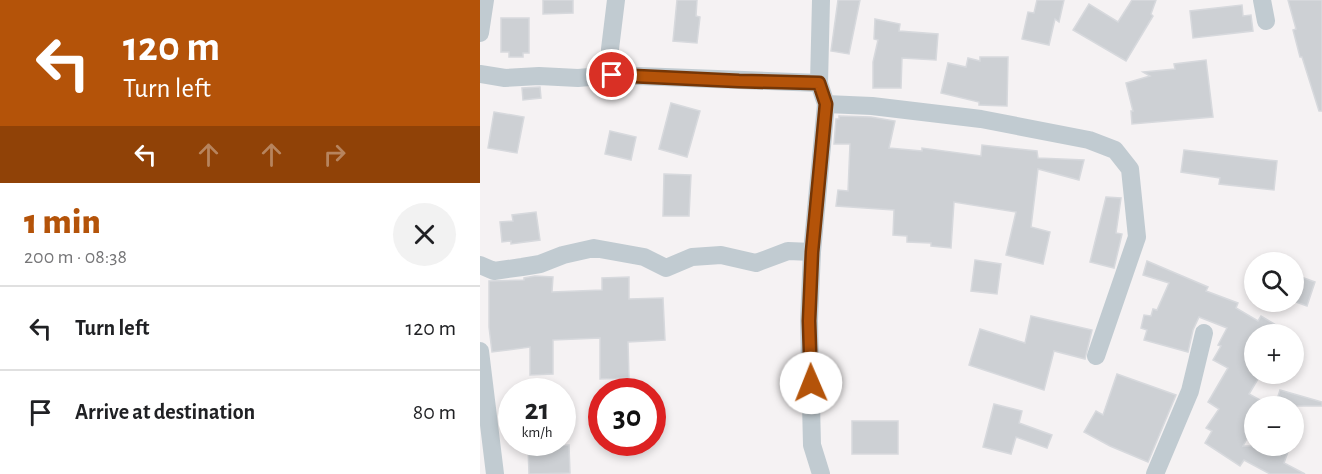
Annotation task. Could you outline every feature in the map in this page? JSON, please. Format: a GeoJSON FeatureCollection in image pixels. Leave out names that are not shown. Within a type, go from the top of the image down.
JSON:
{"type":"FeatureCollection","features":[{"type":"Feature","properties":{"kind":"street"},"geometry":{"type":"LineString","coordinates":[[480,33],[485,0]]}},
{"type":"Feature","properties":{"kind":"street"},"geometry":{"type":"LineString","coordinates":[[612,75],[610,48],[615,0]]}},
{"type":"Feature","properties":{"kind":"street"},"geometry":{"type":"LineString","coordinates":[[821,0],[819,83],[826,104],[812,252],[809,321],[812,446],[821,474]]}},
{"type":"Feature","properties":{"kind":"street"},"geometry":{"type":"LineString","coordinates":[[1262,0],[1266,21]]}},
{"type":"Feature","properties":{"kind":"street"},"geometry":{"type":"LineString","coordinates":[[480,74],[505,78],[539,76],[578,78],[612,75],[819,83]]}},
{"type":"Feature","properties":{"kind":"street"},"geometry":{"type":"LineString","coordinates":[[826,104],[872,106],[981,119],[1089,140],[1115,150],[1130,169],[1137,237],[1096,356]]}},
{"type":"Feature","properties":{"kind":"street"},"geometry":{"type":"LineString","coordinates":[[480,265],[494,271],[522,267],[594,248],[644,257],[666,268],[692,257],[722,255],[756,263],[788,250],[812,252]]}},
{"type":"Feature","properties":{"kind":"street"},"geometry":{"type":"LineString","coordinates":[[1155,474],[1190,391],[1204,333]]}},
{"type":"Feature","properties":{"kind":"street"},"geometry":{"type":"LineString","coordinates":[[480,351],[495,474]]}},
{"type":"Feature","properties":{"kind":"building"},"geometry":{"type":"Polygon","coordinates":[[[543,0],[573,0],[573,13],[543,14],[543,0]]]}},
{"type":"Feature","properties":{"kind":"building"},"geometry":{"type":"Polygon","coordinates":[[[677,0],[697,0],[696,16],[700,17],[697,43],[673,41],[677,0]]]}},
{"type":"Feature","properties":{"kind":"building"},"geometry":{"type":"Polygon","coordinates":[[[838,0],[860,0],[849,54],[831,51],[838,0]]]}},
{"type":"Feature","properties":{"kind":"building"},"geometry":{"type":"Polygon","coordinates":[[[1037,0],[1064,0],[1059,22],[1055,19],[1049,45],[1022,39],[1028,12],[1034,13],[1037,0]]]}},
{"type":"Feature","properties":{"kind":"building"},"geometry":{"type":"Polygon","coordinates":[[[1132,0],[1156,0],[1151,14],[1153,16],[1126,61],[1073,30],[1089,4],[1118,22],[1132,0]]]}},
{"type":"Feature","properties":{"kind":"building"},"geometry":{"type":"Polygon","coordinates":[[[1288,0],[1322,0],[1322,111],[1319,111],[1302,57],[1300,57],[1293,30],[1296,29],[1288,0]]]}},
{"type":"Feature","properties":{"kind":"building"},"geometry":{"type":"Polygon","coordinates":[[[1242,5],[1243,16],[1251,15],[1253,31],[1193,38],[1190,11],[1242,5]]]}},
{"type":"Feature","properties":{"kind":"building"},"geometry":{"type":"Polygon","coordinates":[[[501,18],[529,18],[529,53],[523,53],[523,57],[509,57],[509,52],[501,52],[501,18]]]}},
{"type":"Feature","properties":{"kind":"building"},"geometry":{"type":"Polygon","coordinates":[[[875,19],[900,24],[899,31],[938,34],[936,60],[902,58],[901,88],[873,88],[873,62],[878,40],[874,39],[875,19]]]}},
{"type":"Feature","properties":{"kind":"building"},"geometry":{"type":"Polygon","coordinates":[[[980,57],[1008,57],[1007,106],[979,105],[979,102],[941,93],[948,63],[966,67],[968,58],[980,61],[980,57]]]}},
{"type":"Feature","properties":{"kind":"building"},"geometry":{"type":"Polygon","coordinates":[[[1206,60],[1213,117],[1132,124],[1131,111],[1133,111],[1126,83],[1150,76],[1143,72],[1175,69],[1174,64],[1206,60]]]}},
{"type":"Feature","properties":{"kind":"building"},"geometry":{"type":"Polygon","coordinates":[[[540,87],[541,98],[523,100],[522,88],[540,87]]]}},
{"type":"Feature","properties":{"kind":"building"},"geometry":{"type":"Polygon","coordinates":[[[671,103],[700,111],[687,157],[659,149],[671,103]]]}},
{"type":"Feature","properties":{"kind":"building"},"geometry":{"type":"Polygon","coordinates":[[[494,112],[524,117],[517,153],[488,148],[494,112]]]}},
{"type":"Feature","properties":{"kind":"building"},"geometry":{"type":"Polygon","coordinates":[[[839,116],[871,117],[895,121],[889,148],[922,151],[922,148],[981,156],[982,145],[1037,151],[1038,158],[1084,160],[1079,180],[1038,169],[1031,227],[1050,232],[1043,264],[1006,255],[1016,212],[954,202],[951,248],[931,246],[931,243],[907,242],[907,236],[893,235],[894,210],[836,206],[838,190],[848,191],[850,144],[834,144],[836,119],[839,119],[839,116]]]}},
{"type":"Feature","properties":{"kind":"building"},"geometry":{"type":"Polygon","coordinates":[[[610,131],[636,137],[631,160],[605,154],[610,131]]]}},
{"type":"Feature","properties":{"kind":"building"},"geometry":{"type":"Polygon","coordinates":[[[1184,150],[1277,161],[1274,190],[1219,184],[1220,178],[1181,172],[1184,150]]]}},
{"type":"Feature","properties":{"kind":"building"},"geometry":{"type":"Polygon","coordinates":[[[664,174],[691,175],[689,216],[663,216],[664,174]]]}},
{"type":"Feature","properties":{"kind":"building"},"geometry":{"type":"Polygon","coordinates":[[[1106,197],[1121,198],[1116,233],[1122,234],[1114,268],[1090,262],[1106,197]]]}},
{"type":"Feature","properties":{"kind":"building"},"geometry":{"type":"Polygon","coordinates":[[[536,212],[540,240],[511,244],[511,241],[502,242],[500,222],[513,221],[512,215],[536,212]]]}},
{"type":"Feature","properties":{"kind":"building"},"geometry":{"type":"Polygon","coordinates":[[[975,260],[1001,264],[997,294],[971,291],[975,260]]]}},
{"type":"Feature","properties":{"kind":"building"},"geometry":{"type":"Polygon","coordinates":[[[1147,261],[1208,287],[1206,291],[1238,303],[1236,308],[1258,321],[1261,316],[1274,324],[1244,324],[1244,384],[1255,384],[1249,394],[1253,396],[1244,396],[1244,456],[1286,456],[1284,463],[1305,474],[1270,474],[1244,460],[1240,466],[1205,443],[1212,431],[1206,428],[1219,409],[1208,402],[1228,368],[1213,360],[1227,328],[1199,317],[1193,330],[1188,352],[1144,340],[1147,330],[1141,328],[1144,315],[1151,316],[1153,309],[1157,310],[1169,283],[1143,275],[1147,261]]]}},
{"type":"Feature","properties":{"kind":"building"},"geometry":{"type":"Polygon","coordinates":[[[553,277],[552,292],[602,290],[602,278],[629,277],[629,299],[663,298],[665,340],[628,342],[629,378],[600,378],[600,338],[553,340],[553,374],[530,375],[530,347],[492,352],[489,327],[489,281],[524,280],[524,278],[553,277]]]}},
{"type":"Feature","properties":{"kind":"building"},"geometry":{"type":"Polygon","coordinates":[[[1304,278],[1315,282],[1307,306],[1304,305],[1304,278]]]}},
{"type":"Feature","properties":{"kind":"building"},"geometry":{"type":"Polygon","coordinates":[[[1031,316],[1092,330],[1085,359],[1054,351],[1044,390],[969,365],[980,329],[1025,343],[1031,316]]]}},
{"type":"Feature","properties":{"kind":"building"},"geometry":{"type":"Polygon","coordinates":[[[1117,374],[1176,395],[1148,462],[1084,432],[1096,411],[1103,415],[1117,374]]]}},
{"type":"Feature","properties":{"kind":"building"},"geometry":{"type":"Polygon","coordinates":[[[1280,390],[1301,396],[1278,396],[1280,390]]]}},
{"type":"Feature","properties":{"kind":"building"},"geometry":{"type":"Polygon","coordinates":[[[1304,397],[1322,402],[1322,406],[1304,406],[1304,397]]]}},
{"type":"Feature","properties":{"kind":"building"},"geometry":{"type":"Polygon","coordinates":[[[994,404],[1022,411],[1019,423],[1052,435],[1047,448],[1016,437],[1011,454],[983,447],[994,404]]]}},
{"type":"Feature","properties":{"kind":"building"},"geometry":{"type":"Polygon","coordinates":[[[852,421],[898,421],[898,454],[852,454],[852,421]]]}},
{"type":"Feature","properties":{"kind":"building"},"geometry":{"type":"Polygon","coordinates":[[[528,456],[569,456],[570,473],[529,474],[528,456]]]}},
{"type":"Feature","properties":{"kind":"route"},"geometry":{"type":"LineString","coordinates":[[612,75],[819,83],[826,104],[812,252],[809,321],[811,383]]}}]}
